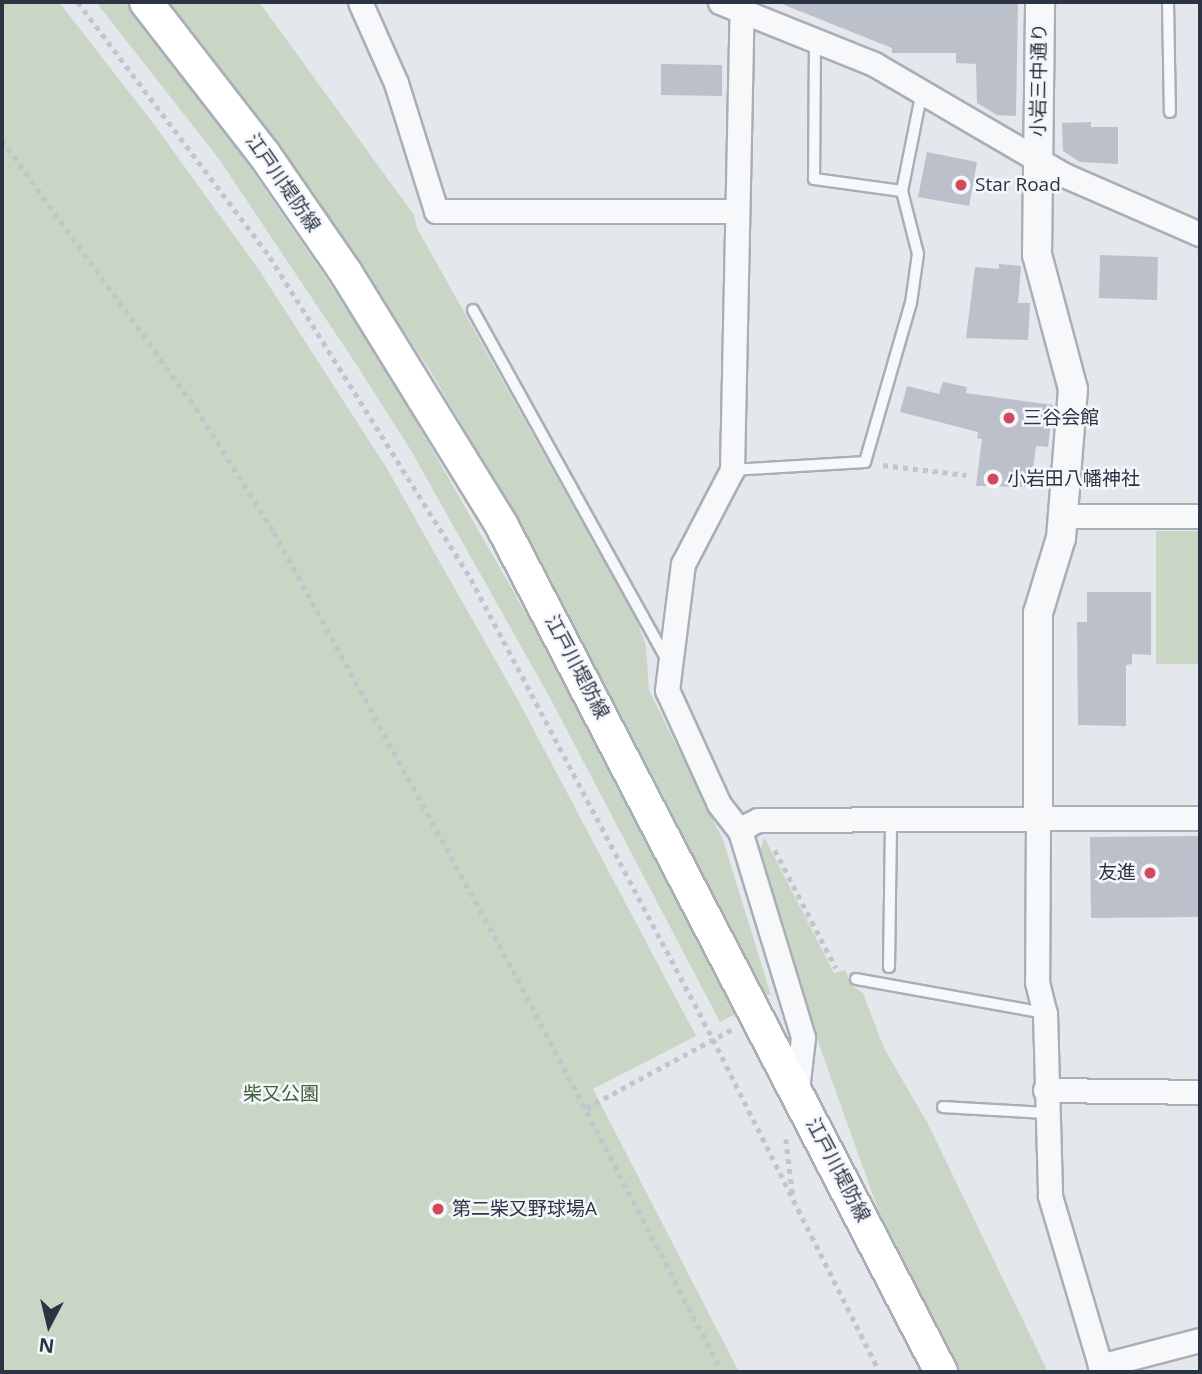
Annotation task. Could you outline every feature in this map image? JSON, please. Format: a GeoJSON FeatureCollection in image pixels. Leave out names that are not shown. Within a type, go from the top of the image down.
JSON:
{"type":"FeatureCollection","features":[{"type":"Feature","properties":{"kind":"main road","name":"江戸川堤防線"},"geometry":{"type":"LineString","coordinates":[[146,2],[264,154],[338,262],[502,526],[941,1372]]}},
{"type":"Feature","properties":{"kind":"street"},"geometry":{"type":"LineString","coordinates":[[360,2],[396,83],[436,211],[736,211]]}},
{"type":"Feature","properties":{"kind":"street"},"geometry":{"type":"LineString","coordinates":[[720,2],[742,7],[815,41],[874,64],[1064,175],[1200,234]]}},
{"type":"Feature","properties":{"kind":"street","name":"小岩三中通り"},"geometry":{"type":"LineString","coordinates":[[1038,818],[1038,613],[1060,538],[1073,389],[1037,255],[1040,2]]}},
{"type":"Feature","properties":{"kind":"street"},"geometry":{"type":"LineString","coordinates":[[742,7],[732,470],[682,564],[667,690],[719,804],[740,831],[803,1037],[796,1090]]}},
{"type":"Feature","properties":{"kind":"street"},"geometry":{"type":"LineString","coordinates":[[1062,516],[1200,516]]}},
{"type":"Feature","properties":{"kind":"street"},"geometry":{"type":"LineString","coordinates":[[1038,818],[1037,982],[1045,1013],[1045,1101],[1050,1195],[1101,1369],[1200,1340]]}},
{"type":"Feature","properties":{"kind":"street"},"geometry":{"type":"LineString","coordinates":[[740,831],[758,820],[1200,818]]}},
{"type":"Feature","properties":{"kind":"street"},"geometry":{"type":"LineString","coordinates":[[1045,1101],[1200,1092]]}},
{"type":"Feature","properties":{"kind":"lane"},"geometry":{"type":"LineString","coordinates":[[1168,2],[1170,112]]}},
{"type":"Feature","properties":{"kind":"lane"},"geometry":{"type":"LineString","coordinates":[[815,41],[814,179],[902,191]]}},
{"type":"Feature","properties":{"kind":"lane"},"geometry":{"type":"LineString","coordinates":[[732,470],[865,462],[911,303],[918,254],[902,191],[922,91]]}},
{"type":"Feature","properties":{"kind":"lane"},"geometry":{"type":"LineString","coordinates":[[473,310],[669,664]]}},
{"type":"Feature","properties":{"kind":"lane"},"geometry":{"type":"LineString","coordinates":[[889,967],[891,819]]}},
{"type":"Feature","properties":{"kind":"lane"},"geometry":{"type":"LineString","coordinates":[[856,979],[1045,1013]]}},
{"type":"Feature","properties":{"kind":"lane"},"geometry":{"type":"LineString","coordinates":[[943,1107],[1045,1101]]}},
{"type":"Feature","properties":{"kind":"path"},"geometry":{"type":"LineString","coordinates":[[78,2],[270,257],[415,484],[489,613],[713,1038],[880,1372]]}},
{"type":"Feature","properties":{"kind":"path"},"geometry":{"type":"LineString","coordinates":[[2,140],[189,397],[274,532],[586,1108],[722,1372]]}},
{"type":"Feature","properties":{"kind":"path"},"geometry":{"type":"LineString","coordinates":[[865,462],[966,475]]}},
{"type":"Feature","properties":{"kind":"path"},"geometry":{"type":"LineString","coordinates":[[768,836],[836,968]]}},
{"type":"Feature","properties":{"kind":"path"},"geometry":{"type":"LineString","coordinates":[[586,1108],[725,1032]]}},
{"type":"Feature","properties":{"kind":"green space","name":"柴又公園"},"geometry":{"type":"Polygon","coordinates":[[[2,2],[59,2],[156,127],[259,270],[386,467],[519,702],[696,1036],[593,1089],[739,1372],[2,1372],[2,2]]]}},
{"type":"Feature","properties":{"kind":"green space"},"geometry":{"type":"Polygon","coordinates":[[[96,2],[125,2],[231,140],[374,348],[563,678],[739,1012],[720,1022],[549,696],[410,449],[358,367],[219,159],[96,2]]]}},
{"type":"Feature","properties":{"kind":"green space"},"geometry":{"type":"Polygon","coordinates":[[[169,2],[259,2],[414,215],[417,228],[638,623],[646,646],[649,690],[723,840],[771,995],[766,995],[531,543],[431,372],[284,151],[169,2]]]}},
{"type":"Feature","properties":{"kind":"green space"},"geometry":{"type":"Polygon","coordinates":[[[1156,531],[1200,531],[1200,664],[1156,664],[1156,531]]]}},
{"type":"Feature","properties":{"kind":"green space"},"geometry":{"type":"Polygon","coordinates":[[[764,837],[834,973],[845,970],[852,986],[863,993],[884,1048],[928,1124],[1048,1372],[956,1372],[879,1212],[817,1039],[763,865],[760,851],[764,837]]]}},
{"type":"Feature","properties":{"kind":"building"},"geometry":{"type":"Polygon","coordinates":[[[777,2],[1018,2],[1016,116],[997,115],[977,103],[976,64],[956,63],[956,53],[892,53],[892,48],[777,2]]]}},
{"type":"Feature","properties":{"kind":"building"},"geometry":{"type":"Polygon","coordinates":[[[661,64],[722,65],[722,96],[661,95],[661,64]]]}},
{"type":"Feature","properties":{"kind":"building"},"geometry":{"type":"Polygon","coordinates":[[[1091,122],[1091,127],[1118,127],[1118,164],[1080,162],[1063,151],[1062,123],[1091,122]]]}},
{"type":"Feature","properties":{"kind":"building"},"geometry":{"type":"Polygon","coordinates":[[[927,152],[977,162],[969,206],[918,197],[927,152]]]}},
{"type":"Feature","properties":{"kind":"building"},"geometry":{"type":"Polygon","coordinates":[[[1100,255],[1158,257],[1157,300],[1099,298],[1100,255]]]}},
{"type":"Feature","properties":{"kind":"building"},"geometry":{"type":"Polygon","coordinates":[[[999,264],[1021,266],[1018,303],[1030,303],[1028,340],[966,338],[975,267],[999,269],[999,264]]]}},
{"type":"Feature","properties":{"kind":"building"},"geometry":{"type":"Polygon","coordinates":[[[943,382],[967,387],[966,393],[1053,405],[1048,447],[1036,446],[1031,487],[976,486],[982,439],[977,438],[978,432],[900,412],[907,386],[939,394],[943,382]]]}},
{"type":"Feature","properties":{"kind":"building"},"geometry":{"type":"Polygon","coordinates":[[[1087,592],[1151,592],[1151,655],[1132,654],[1132,664],[1126,665],[1126,726],[1078,725],[1077,622],[1087,622],[1087,592]]]}},
{"type":"Feature","properties":{"kind":"building"},"geometry":{"type":"Polygon","coordinates":[[[1200,836],[1200,917],[1091,918],[1090,837],[1200,836]]]}},
{"type":"Feature","properties":{"kind":"place","name":"Star Road"},"geometry":{"type":"Point","coordinates":[961,185]}},
{"type":"Feature","properties":{"kind":"place","name":"三谷会館"},"geometry":{"type":"Point","coordinates":[1009,418]}},
{"type":"Feature","properties":{"kind":"place","name":"小岩田八幡神社"},"geometry":{"type":"Point","coordinates":[993,479]}},
{"type":"Feature","properties":{"kind":"place","name":"友進"},"geometry":{"type":"Point","coordinates":[1150,873]}},
{"type":"Feature","properties":{"kind":"place","name":"第二柴又野球場A"},"geometry":{"type":"Point","coordinates":[438,1209]}}]}
